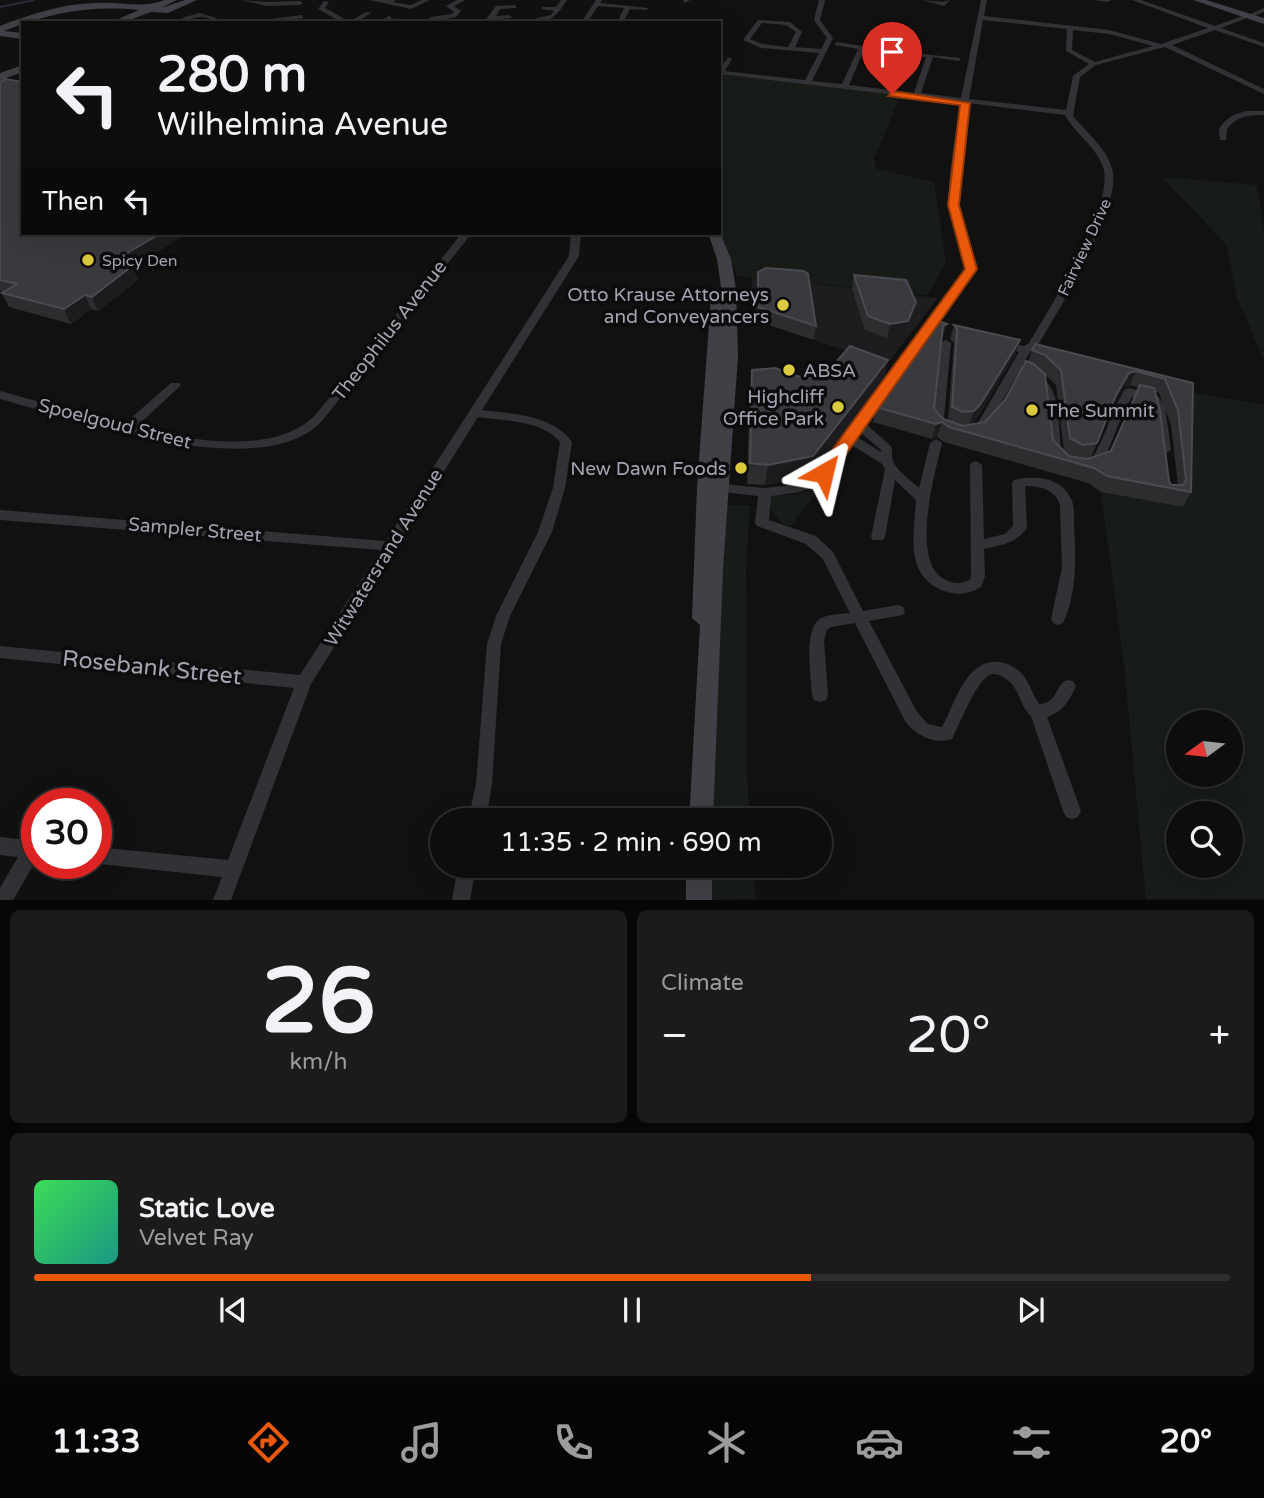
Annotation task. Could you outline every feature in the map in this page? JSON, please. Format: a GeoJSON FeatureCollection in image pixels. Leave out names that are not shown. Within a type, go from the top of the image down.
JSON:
{"type":"FeatureCollection","features":[{"type":"Feature","properties":{"kind":"main road"},"geometry":{"type":"LineString","coordinates":[[1,26],[44,7],[83,0]]}},
{"type":"Feature","properties":{"kind":"main road"},"geometry":{"type":"LineString","coordinates":[[144,0],[163,5]]}},
{"type":"Feature","properties":{"kind":"main road"},"geometry":{"type":"LineString","coordinates":[[118,21],[163,5],[193,0]]}},
{"type":"Feature","properties":{"kind":"main road"},"geometry":{"type":"LineString","coordinates":[[157,19],[203,0]]}},
{"type":"Feature","properties":{"kind":"main road"},"geometry":{"type":"LineString","coordinates":[[1197,0],[1264,20]]}},
{"type":"Feature","properties":{"kind":"main road"},"geometry":{"type":"LineString","coordinates":[[1,26],[75,4],[126,2],[163,5]]}},
{"type":"Feature","properties":{"kind":"main road"},"geometry":{"type":"LineString","coordinates":[[117,21],[134,11],[135,8],[126,2]]}},
{"type":"Feature","properties":{"kind":"main road"},"geometry":{"type":"LineString","coordinates":[[138,21],[163,5]]}},
{"type":"Feature","properties":{"kind":"main road"},"geometry":{"type":"LineString","coordinates":[[22,21],[26,19]]}},
{"type":"Feature","properties":{"kind":"main road"},"geometry":{"type":"LineString","coordinates":[[18,36],[10,28],[21,22]]}},
{"type":"Feature","properties":{"kind":"main road"},"geometry":{"type":"LineString","coordinates":[[1,26],[18,36]]}},
{"type":"Feature","properties":{"kind":"main road"},"geometry":{"type":"LineString","coordinates":[[0,43],[21,46]]}},
{"type":"Feature","properties":{"kind":"main road"},"geometry":{"type":"LineString","coordinates":[[0,64],[21,57]]}},
{"type":"Feature","properties":{"kind":"main road"},"geometry":{"type":"LineString","coordinates":[[0,77],[21,69]]}},
{"type":"Feature","properties":{"kind":"main road"},"geometry":{"type":"LineString","coordinates":[[708,235],[717,263],[719,289],[712,487]]}},
{"type":"Feature","properties":{"kind":"main road"},"geometry":{"type":"LineString","coordinates":[[701,808],[706,671],[701,581],[712,487],[729,389],[730,290],[726,259],[716,235]]}},
{"type":"Feature","properties":{"kind":"main road"},"geometry":{"type":"LineString","coordinates":[[699,878],[699,900]]}},
{"type":"Feature","properties":{"kind":"street"},"geometry":{"type":"LineString","coordinates":[[244,0],[267,4],[302,1],[301,17]]}},
{"type":"Feature","properties":{"kind":"street"},"geometry":{"type":"LineString","coordinates":[[372,0],[411,7],[427,0]]}},
{"type":"Feature","properties":{"kind":"street"},"geometry":{"type":"LineString","coordinates":[[458,11],[448,7],[462,0]]}},
{"type":"Feature","properties":{"kind":"street"},"geometry":{"type":"LineString","coordinates":[[489,20],[505,0]]}},
{"type":"Feature","properties":{"kind":"street"},"geometry":{"type":"LineString","coordinates":[[537,21],[553,16],[564,0]]}},
{"type":"Feature","properties":{"kind":"street"},"geometry":{"type":"LineString","coordinates":[[808,82],[830,38],[817,22],[822,0]]}},
{"type":"Feature","properties":{"kind":"street"},"geometry":{"type":"LineString","coordinates":[[925,0],[944,4],[947,0]]}},
{"type":"Feature","properties":{"kind":"street"},"geometry":{"type":"LineString","coordinates":[[712,487],[765,492],[792,490],[815,482],[860,426],[971,269],[954,205],[965,103],[984,0]]}},
{"type":"Feature","properties":{"kind":"street"},"geometry":{"type":"LineString","coordinates":[[1096,0],[1108,0]]}},
{"type":"Feature","properties":{"kind":"street"},"geometry":{"type":"LineString","coordinates":[[1135,0],[1264,45]]}},
{"type":"Feature","properties":{"kind":"street"},"geometry":{"type":"LineString","coordinates":[[326,2],[320,7],[332,19],[340,15],[351,21]]}},
{"type":"Feature","properties":{"kind":"street"},"geometry":{"type":"LineString","coordinates":[[585,21],[597,2],[646,8]]}},
{"type":"Feature","properties":{"kind":"street"},"geometry":{"type":"LineString","coordinates":[[498,7],[514,7]]}},
{"type":"Feature","properties":{"kind":"street"},"geometry":{"type":"LineString","coordinates":[[621,21],[628,7]]}},
{"type":"Feature","properties":{"kind":"street"},"geometry":{"type":"LineString","coordinates":[[431,21],[435,18],[452,17],[467,8]]}},
{"type":"Feature","properties":{"kind":"street"},"geometry":{"type":"LineString","coordinates":[[544,8],[559,9]]}},
{"type":"Feature","properties":{"kind":"street"},"geometry":{"type":"LineString","coordinates":[[721,72],[965,103],[1069,113],[1075,79],[1094,64],[1164,46],[1264,10]]}},
{"type":"Feature","properties":{"kind":"street"},"geometry":{"type":"LineString","coordinates":[[355,21],[369,13]]}},
{"type":"Feature","properties":{"kind":"street"},"geometry":{"type":"LineString","coordinates":[[182,21],[207,14],[220,21]]}},
{"type":"Feature","properties":{"kind":"street"},"geometry":{"type":"LineString","coordinates":[[266,21],[301,17],[306,21]]}},
{"type":"Feature","properties":{"kind":"street"},"geometry":{"type":"LineString","coordinates":[[489,20],[509,17]]}},
{"type":"Feature","properties":{"kind":"street"},"geometry":{"type":"LineString","coordinates":[[383,21],[389,18]]}},
{"type":"Feature","properties":{"kind":"street"},"geometry":{"type":"LineString","coordinates":[[980,18],[1109,32],[1164,46],[1264,92]]}},
{"type":"Feature","properties":{"kind":"street"},"geometry":{"type":"LineString","coordinates":[[790,48],[799,33],[788,23],[760,21],[746,40],[752,43],[790,48],[825,51]]}},
{"type":"Feature","properties":{"kind":"street"},"geometry":{"type":"LineString","coordinates":[[1070,27],[1069,51],[1094,64]]}},
{"type":"Feature","properties":{"kind":"street"},"geometry":{"type":"LineString","coordinates":[[837,44],[891,51]]}},
{"type":"Feature","properties":{"kind":"street"},"geometry":{"type":"LineString","coordinates":[[844,88],[862,47]]}},
{"type":"Feature","properties":{"kind":"street"},"geometry":{"type":"LineString","coordinates":[[905,53],[958,59]]}},
{"type":"Feature","properties":{"kind":"street"},"geometry":{"type":"LineString","coordinates":[[916,97],[930,55]]}},
{"type":"Feature","properties":{"kind":"street"},"geometry":{"type":"LineString","coordinates":[[721,71],[729,59]]}},
{"type":"Feature","properties":{"kind":"street","name":"Fairview Drive"},"geometry":{"type":"LineString","coordinates":[[930,328],[950,338],[939,424],[950,432],[964,435],[980,429],[1018,368],[1026,350],[1033,345],[1052,312],[1109,193],[1107,166],[1069,113]]}},
{"type":"Feature","properties":{"kind":"street"},"geometry":{"type":"LineString","coordinates":[[1223,138],[1225,125],[1233,118],[1249,113],[1264,113]]}},
{"type":"Feature","properties":{"kind":"street","name":"Theophilus Avenue"},"geometry":{"type":"LineString","coordinates":[[311,426],[465,235]]}},
{"type":"Feature","properties":{"kind":"street","name":"Witwatersrand Avenue"},"geometry":{"type":"LineString","coordinates":[[222,900],[304,682],[574,256],[576,235]]}},
{"type":"Feature","properties":{"kind":"street"},"geometry":{"type":"LineString","coordinates":[[988,342],[1026,350]]}},
{"type":"Feature","properties":{"kind":"street"},"geometry":{"type":"LineString","coordinates":[[1018,368],[1034,374],[1048,387],[1056,454],[1061,462],[1075,467],[1091,467],[1098,462],[1118,411],[1126,395],[1133,391],[1149,395],[1159,407],[1166,460]]}},
{"type":"Feature","properties":{"kind":"street"},"geometry":{"type":"LineString","coordinates":[[126,429],[175,385]]}},
{"type":"Feature","properties":{"kind":"street","name":"Spoelgoud Street"},"geometry":{"type":"LineString","coordinates":[[0,395],[163,439],[224,445],[290,437],[311,426]]}},
{"type":"Feature","properties":{"kind":"street"},"geometry":{"type":"LineString","coordinates":[[473,413],[546,426],[558,430],[566,442],[559,488],[545,532],[503,616],[494,644],[484,784],[479,808]]}},
{"type":"Feature","properties":{"kind":"street"},"geometry":{"type":"LineString","coordinates":[[860,426],[887,450],[888,465],[878,537]]}},
{"type":"Feature","properties":{"kind":"street"},"geometry":{"type":"LineString","coordinates":[[850,438],[888,465],[923,499]]}},
{"type":"Feature","properties":{"kind":"street"},"geometry":{"type":"LineString","coordinates":[[936,443],[923,499],[921,562],[932,580],[954,589],[976,583],[978,576],[976,465]]}},
{"type":"Feature","properties":{"kind":"street"},"geometry":{"type":"LineString","coordinates":[[977,546],[1009,538],[1020,528],[1018,483],[1033,482],[1058,489],[1066,497],[1069,568],[1058,619]]}},
{"type":"Feature","properties":{"kind":"street"},"geometry":{"type":"LineString","coordinates":[[765,492],[762,523],[820,546],[861,618],[907,710],[922,731],[934,735],[946,734],[957,718],[969,685],[984,670],[993,667],[1014,677],[1028,703],[1037,711],[1072,811]]}},
{"type":"Feature","properties":{"kind":"street","name":"Sampler Street"},"geometry":{"type":"LineString","coordinates":[[0,515],[212,529],[390,546]]}},
{"type":"Feature","properties":{"kind":"street"},"geometry":{"type":"LineString","coordinates":[[820,695],[817,640],[820,626],[827,622],[898,611]]}},
{"type":"Feature","properties":{"kind":"street","name":"Rosebank Street"},"geometry":{"type":"LineString","coordinates":[[0,652],[304,682]]}},
{"type":"Feature","properties":{"kind":"street"},"geometry":{"type":"LineString","coordinates":[[1037,711],[1050,712],[1068,686]]}},
{"type":"Feature","properties":{"kind":"street"},"geometry":{"type":"LineString","coordinates":[[0,846],[21,848]]}},
{"type":"Feature","properties":{"kind":"street"},"geometry":{"type":"LineString","coordinates":[[112,858],[233,869]]}},
{"type":"Feature","properties":{"kind":"street"},"geometry":{"type":"LineString","coordinates":[[4,900],[21,872]]}},
{"type":"Feature","properties":{"kind":"street"},"geometry":{"type":"LineString","coordinates":[[461,900],[465,878]]}},
{"type":"Feature","properties":{"kind":"shaded area"},"geometry":{"type":"Polygon","coordinates":[[[721,72],[900,96],[874,159],[877,169],[934,182],[946,263],[927,295],[737,276],[721,233],[721,72]]]}},
{"type":"Feature","properties":{"kind":"shaded area"},"geometry":{"type":"Polygon","coordinates":[[[1162,177],[1257,185],[1264,231],[1264,360],[1238,300],[1226,244],[1162,177]]]}},
{"type":"Feature","properties":{"kind":"shaded area"},"geometry":{"type":"Polygon","coordinates":[[[752,277],[938,298],[887,364],[753,320],[752,277]]]}},
{"type":"Feature","properties":{"kind":"shaded area"},"geometry":{"type":"Polygon","coordinates":[[[1186,391],[1264,405],[1264,899],[1146,899],[1124,664],[1101,492],[1183,507],[1186,391]]]}},
{"type":"Feature","properties":{"kind":"shaded area"},"geometry":{"type":"Polygon","coordinates":[[[822,487],[790,526],[782,523],[770,509],[771,495],[793,495],[822,487]]]}},
{"type":"Feature","properties":{"kind":"shaded area"},"geometry":{"type":"Polygon","coordinates":[[[725,505],[750,505],[746,567],[749,808],[713,808],[725,505]]]}},
{"type":"Feature","properties":{"kind":"shaded area"},"geometry":{"type":"Polygon","coordinates":[[[711,878],[755,878],[756,899],[710,900],[711,878]]]}},
{"type":"Feature","properties":{"kind":"building"},"geometry":{"type":"Polygon","coordinates":[[[5,79],[21,82],[21,235],[158,235],[124,255],[133,257],[123,264],[132,266],[92,297],[85,295],[64,309],[2,293],[17,284],[0,280],[0,82],[5,79]]]}},
{"type":"Feature","properties":{"kind":"building","name":"Otto Krause Attorneys and Conveyancers"},"geometry":{"type":"Polygon","coordinates":[[[766,268],[804,271],[808,274],[816,326],[758,307],[758,272],[766,268]]]}},
{"type":"Feature","properties":{"kind":"building"},"geometry":{"type":"Polygon","coordinates":[[[854,275],[906,280],[916,302],[908,321],[890,324],[868,316],[854,275]]]}},
{"type":"Feature","properties":{"kind":"building"},"geometry":{"type":"Polygon","coordinates":[[[938,321],[947,324],[943,326],[934,409],[943,419],[963,426],[985,422],[1005,400],[1026,361],[1045,374],[1053,440],[1069,456],[1088,459],[1111,451],[1140,385],[1154,388],[1171,485],[1183,485],[1186,480],[1178,410],[1165,379],[1136,371],[1129,373],[1116,395],[1097,443],[1083,445],[1070,438],[1061,370],[1045,355],[1032,350],[1035,344],[1193,383],[1191,492],[1107,476],[1094,468],[949,427],[942,422],[936,424],[876,407],[938,321]]]}},
{"type":"Feature","properties":{"kind":"building"},"geometry":{"type":"Polygon","coordinates":[[[954,325],[1020,340],[974,411],[963,412],[952,407],[957,329],[954,325]]]}},
{"type":"Feature","properties":{"kind":"building"},"geometry":{"type":"Polygon","coordinates":[[[850,346],[888,360],[813,456],[768,465],[750,463],[752,370],[775,368],[803,378],[824,376],[850,346]]]}},
{"type":"Feature","properties":{"kind":"waterway"},"geometry":{"type":"LineString","coordinates":[[0,7],[34,0]]}},
{"type":"Feature","properties":{"kind":"place","name":"Spicy Den"},"geometry":{"type":"Point","coordinates":[88,260]}},
{"type":"Feature","properties":{"kind":"place","name":"Otto Krause Attorneys and Conveyancers"},"geometry":{"type":"Point","coordinates":[783,305]}},
{"type":"Feature","properties":{"kind":"place","name":"ABSA"},"geometry":{"type":"Point","coordinates":[789,370]}},
{"type":"Feature","properties":{"kind":"place","name":"Highcliff Office Park"},"geometry":{"type":"Point","coordinates":[838,407]}},
{"type":"Feature","properties":{"kind":"place","name":"The Summit"},"geometry":{"type":"Point","coordinates":[1032,410]}},
{"type":"Feature","properties":{"kind":"place","name":"New Dawn Foods"},"geometry":{"type":"Point","coordinates":[741,468]}},
{"type":"Feature","properties":{"kind":"route"},"geometry":{"type":"LineString","coordinates":[[824,473],[971,269],[954,217],[957,163],[965,103],[892,94]]}}]}
